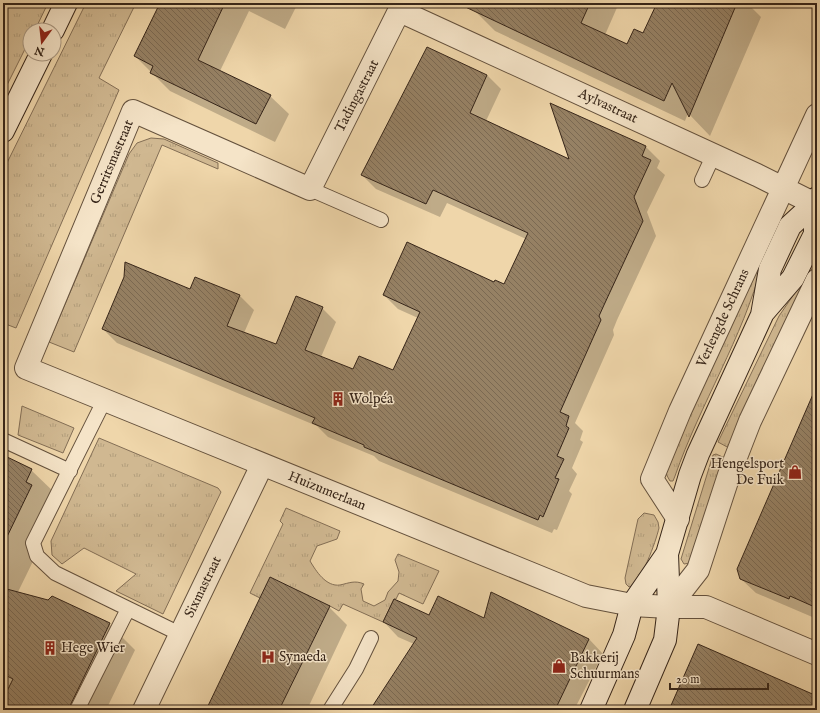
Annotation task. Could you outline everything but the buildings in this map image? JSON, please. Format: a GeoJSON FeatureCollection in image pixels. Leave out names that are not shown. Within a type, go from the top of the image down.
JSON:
{"type":"FeatureCollection","features":[{"type":"Feature","properties":{"kind":"street"},"geometry":{"type":"LineString","coordinates":[[57,22],[66,3]]}},
{"type":"Feature","properties":{"kind":"street","name":"Aylvastraat"},"geometry":{"type":"LineString","coordinates":[[402,7],[714,154],[783,189],[816,202]]}},
{"type":"Feature","properties":{"kind":"street","name":"Tadingastraat"},"geometry":{"type":"LineString","coordinates":[[310,189],[402,7]]}},
{"type":"Feature","properties":{"kind":"street"},"geometry":{"type":"LineString","coordinates":[[3,130],[37,62]]}},
{"type":"Feature","properties":{"kind":"street","name":"Gerritsmastraat"},"geometry":{"type":"LineString","coordinates":[[26,368],[133,111],[310,189]]}},
{"type":"Feature","properties":{"kind":"street","name":"Verlengde Schrans"},"geometry":{"type":"LineString","coordinates":[[678,519],[652,479],[680,411],[817,115]]}},
{"type":"Feature","properties":{"kind":"street"},"geometry":{"type":"LineString","coordinates":[[591,710],[624,635],[632,605],[667,554],[690,475],[707,430],[762,315],[793,278],[815,234],[816,202]]}},
{"type":"Feature","properties":{"kind":"street"},"geometry":{"type":"LineString","coordinates":[[669,607],[698,570],[729,475],[748,428],[817,280]]}},
{"type":"Feature","properties":{"kind":"street","name":"Huizumerlaan"},"geometry":{"type":"LineString","coordinates":[[26,368],[586,596],[632,605],[706,607],[817,654]]}},
{"type":"Feature","properties":{"kind":"street","name":"Sixmastraat"},"geometry":{"type":"LineString","coordinates":[[144,710],[262,465]]}},
{"type":"Feature","properties":{"kind":"street"},"geometry":{"type":"LineString","coordinates":[[635,710],[665,640],[669,607],[667,554]]}},
{"type":"Feature","properties":{"kind":"lane"},"geometry":{"type":"LineString","coordinates":[[702,180],[714,154]]}},
{"type":"Feature","properties":{"kind":"lane"},"geometry":{"type":"LineString","coordinates":[[310,189],[381,220]]}},
{"type":"Feature","properties":{"kind":"lane"},"geometry":{"type":"LineString","coordinates":[[105,400],[33,543],[37,556],[55,573],[180,634]]}},
{"type":"Feature","properties":{"kind":"lane"},"geometry":{"type":"LineString","coordinates":[[3,440],[70,471]]}},
{"type":"Feature","properties":{"kind":"lane"},"geometry":{"type":"LineString","coordinates":[[77,710],[128,609]]}},
{"type":"Feature","properties":{"kind":"lane"},"geometry":{"type":"LineString","coordinates":[[330,710],[356,669],[370,638]]}},
{"type":"Feature","properties":{"kind":"green space"},"geometry":{"type":"Polygon","coordinates":[[[3,3],[48,3],[39,22],[22,22],[22,55],[3,93],[3,3]]]}},
{"type":"Feature","properties":{"kind":"green space"},"geometry":{"type":"Polygon","coordinates":[[[86,3],[136,3],[99,78],[119,90],[16,328],[3,323],[3,171],[57,62],[62,62],[62,52],[86,3]]]}},
{"type":"Feature","properties":{"kind":"green space"},"geometry":{"type":"Polygon","coordinates":[[[151,138],[164,139],[218,163],[218,169],[162,145],[74,352],[49,342],[129,154],[137,143],[151,138]]]}},
{"type":"Feature","properties":{"kind":"green space"},"geometry":{"type":"Polygon","coordinates":[[[757,262],[762,264],[744,318],[733,345],[696,423],[673,481],[670,481],[666,474],[667,464],[757,262]]]}},
{"type":"Feature","properties":{"kind":"green space"},"geometry":{"type":"Polygon","coordinates":[[[801,284],[806,286],[729,448],[718,442],[779,316],[801,284]]]}},
{"type":"Feature","properties":{"kind":"green space"},"geometry":{"type":"Polygon","coordinates":[[[22,406],[74,428],[63,453],[18,435],[22,406]]]}},
{"type":"Feature","properties":{"kind":"green space"},"geometry":{"type":"Polygon","coordinates":[[[99,438],[218,488],[221,492],[163,614],[116,591],[136,574],[84,548],[62,564],[52,555],[51,541],[99,438]]]}},
{"type":"Feature","properties":{"kind":"green space"},"geometry":{"type":"Polygon","coordinates":[[[716,454],[725,458],[690,563],[684,564],[681,559],[713,455],[716,454]]]}},
{"type":"Feature","properties":{"kind":"green space"},"geometry":{"type":"Polygon","coordinates":[[[286,508],[340,531],[337,539],[317,546],[310,561],[318,574],[330,584],[340,585],[355,582],[364,584],[361,589],[363,601],[374,606],[385,600],[388,592],[398,581],[399,572],[395,560],[398,554],[439,571],[423,604],[399,593],[396,599],[394,599],[383,622],[343,604],[339,611],[330,606],[260,598],[250,593],[283,524],[280,521],[286,508]]]}},
{"type":"Feature","properties":{"kind":"green space"},"geometry":{"type":"Polygon","coordinates":[[[644,513],[654,515],[658,522],[659,528],[655,542],[643,570],[634,584],[629,587],[626,584],[625,578],[638,519],[644,513]]]}},
{"type":"Feature","properties":{"kind":"place","name":"Wolpéa"},"geometry":{"type":"Point","coordinates":[338,399]}},
{"type":"Feature","properties":{"kind":"place","name":"Hengelsport De Fuik"},"geometry":{"type":"Point","coordinates":[795,472]}},
{"type":"Feature","properties":{"kind":"place","name":"Hege Wier"},"geometry":{"type":"Point","coordinates":[50,648]}},
{"type":"Feature","properties":{"kind":"place","name":"Synaeda"},"geometry":{"type":"Point","coordinates":[268,657]}},
{"type":"Feature","properties":{"kind":"place","name":"Bakkerij Schuurmans"},"geometry":{"type":"Point","coordinates":[559,666]}}]}
